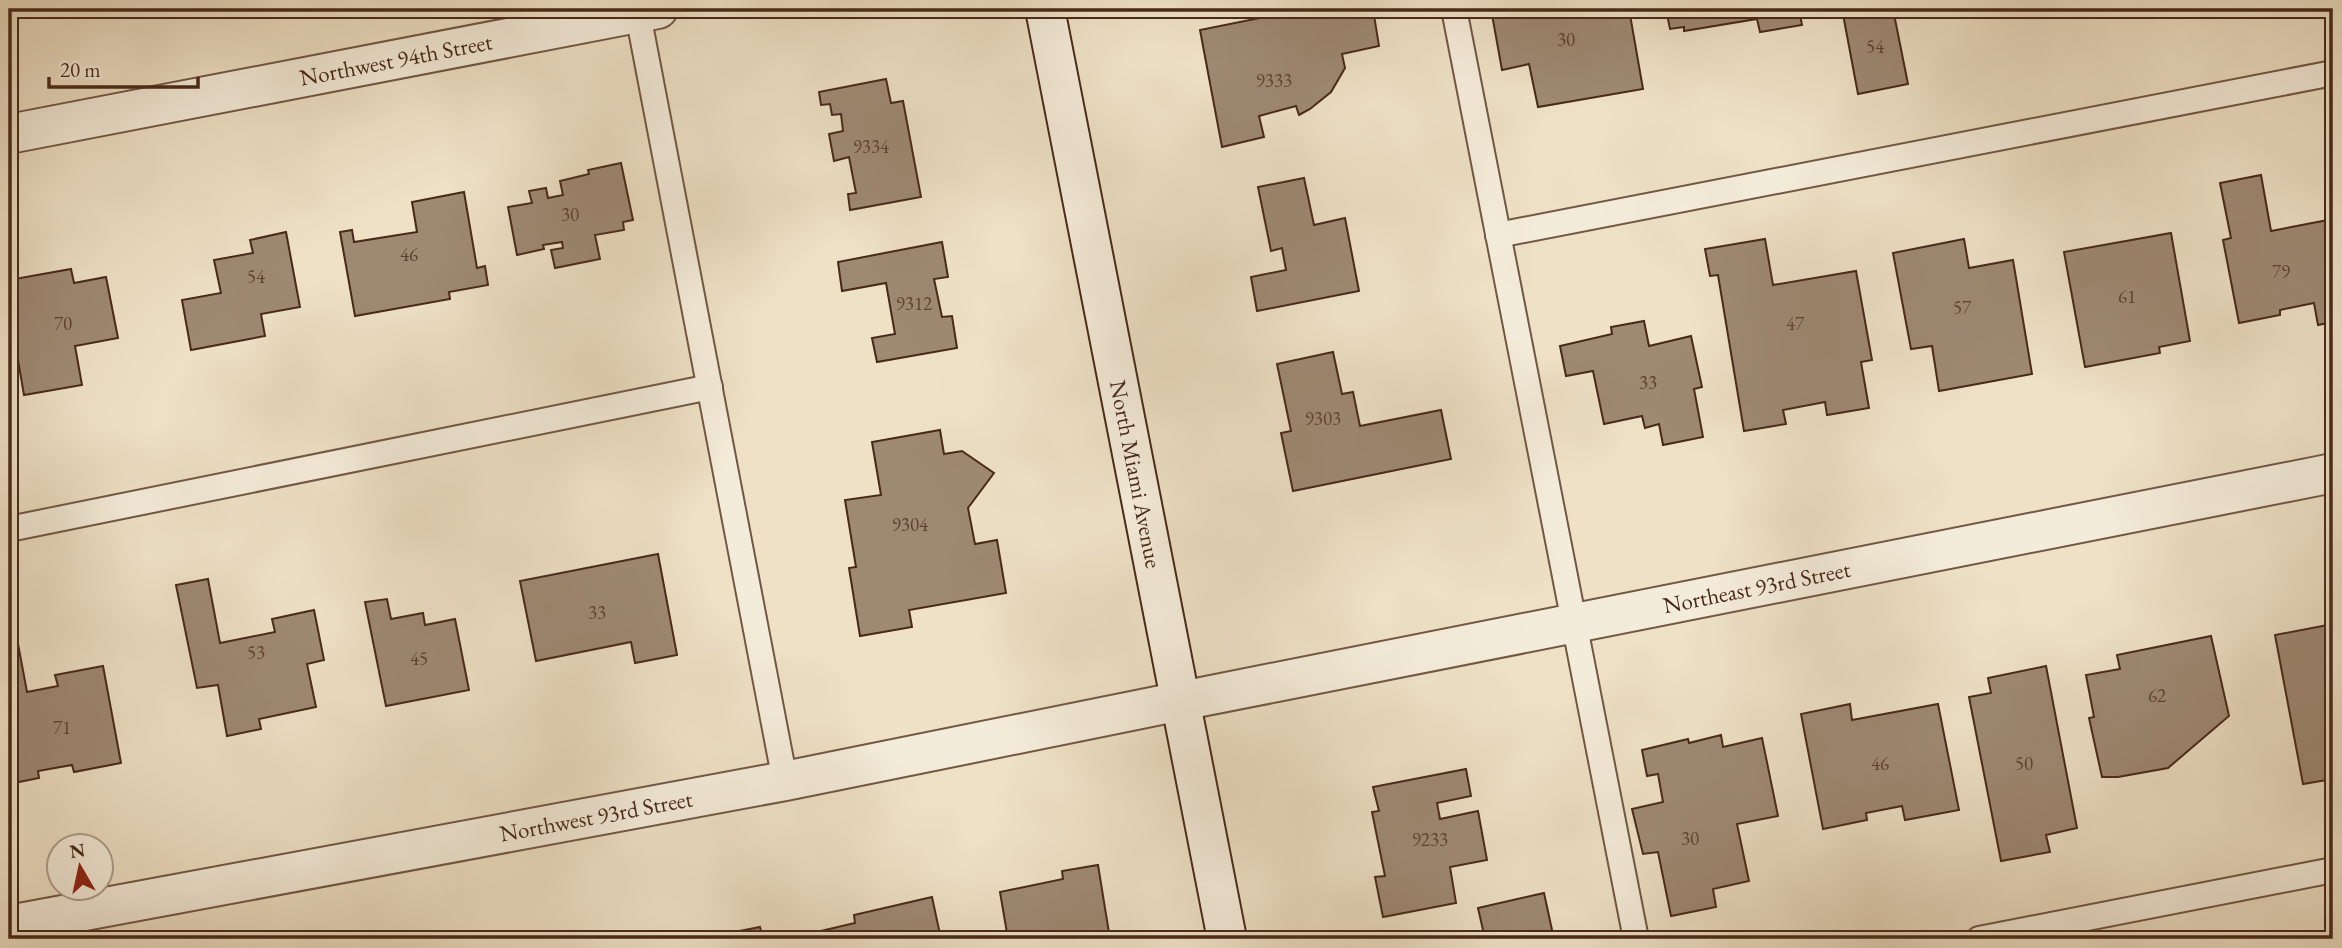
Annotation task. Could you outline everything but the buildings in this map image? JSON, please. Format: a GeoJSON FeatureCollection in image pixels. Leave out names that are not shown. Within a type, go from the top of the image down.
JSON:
{"type":"FeatureCollection","features":[{"type":"Feature","properties":{"kind":"street","name":"North Miami Avenue"},"geometry":{"type":"LineString","coordinates":[[1045,9],[1227,939]]}},
{"type":"Feature","properties":{"kind":"street","name":"Northwest 94th Street"},"geometry":{"type":"LineString","coordinates":[[9,134],[645,10]]}},
{"type":"Feature","properties":{"kind":"street","name":"Northeast 93rd Street"},"geometry":{"type":"LineString","coordinates":[[1181,701],[2333,473]]}},
{"type":"Feature","properties":{"kind":"street","name":"Northwest 93rd Street"},"geometry":{"type":"LineString","coordinates":[[9,925],[785,781],[1181,701]]}},
{"type":"Feature","properties":{"kind":"lane"},"geometry":{"type":"LineString","coordinates":[[1454,9],[1636,939]]}},
{"type":"Feature","properties":{"kind":"lane"},"geometry":{"type":"LineString","coordinates":[[645,10],[710,387],[785,781]]}},
{"type":"Feature","properties":{"kind":"lane"},"geometry":{"type":"LineString","coordinates":[[1498,235],[2333,73]]}},
{"type":"Feature","properties":{"kind":"lane"},"geometry":{"type":"LineString","coordinates":[[9,529],[710,387]]}},
{"type":"Feature","properties":{"kind":"lane"},"geometry":{"type":"LineString","coordinates":[[1979,939],[2333,870]]}}]}
